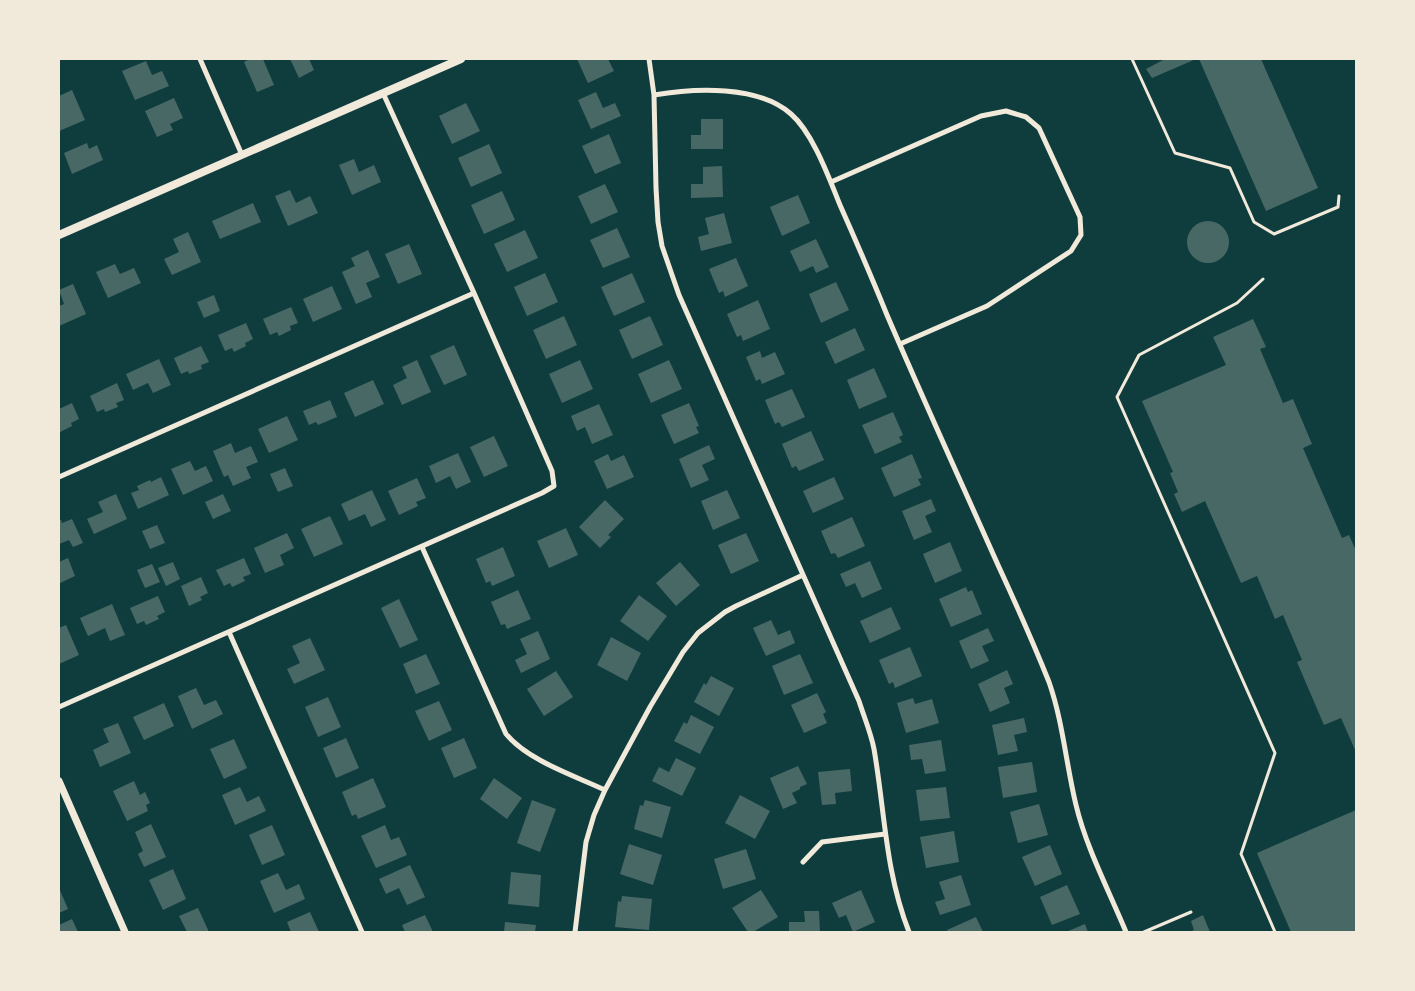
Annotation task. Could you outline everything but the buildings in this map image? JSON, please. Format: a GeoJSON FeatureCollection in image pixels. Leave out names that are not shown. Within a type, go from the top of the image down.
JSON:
{"type":"FeatureCollection","features":[{"type":"Feature","properties":{"kind":"main road"},"geometry":{"type":"LineString","coordinates":[[59,235],[461,59]]}},
{"type":"Feature","properties":{"kind":"street"},"geometry":{"type":"LineString","coordinates":[[200,59],[242,155]]}},
{"type":"Feature","properties":{"kind":"street"},"geometry":{"type":"LineString","coordinates":[[649,59],[654,95],[656,188],[658,222],[662,246],[678,296],[859,701],[874,747],[892,879],[900,910],[909,932]]}},
{"type":"Feature","properties":{"kind":"street"},"geometry":{"type":"LineString","coordinates":[[654,95],[678,90],[751,94],[777,104],[790,113],[805,129],[831,182],[900,344],[1050,682],[1076,805],[1085,835],[1126,932]]}},
{"type":"Feature","properties":{"kind":"street"},"geometry":{"type":"LineString","coordinates":[[59,707],[422,547],[554,486],[552,471],[383,93]]}},
{"type":"Feature","properties":{"kind":"street"},"geometry":{"type":"LineString","coordinates":[[831,182],[981,116],[1006,111],[1026,117],[1039,128],[1080,217],[1081,235],[1071,250],[987,306],[900,344]]}},
{"type":"Feature","properties":{"kind":"street"},"geometry":{"type":"LineString","coordinates":[[59,477],[474,293]]}},
{"type":"Feature","properties":{"kind":"street"},"geometry":{"type":"LineString","coordinates":[[422,547],[506,734],[514,744],[542,761],[605,790]]}},
{"type":"Feature","properties":{"kind":"street"},"geometry":{"type":"LineString","coordinates":[[575,932],[586,842],[594,815],[605,790],[678,660],[698,634],[716,618],[736,606],[803,575]]}},
{"type":"Feature","properties":{"kind":"street"},"geometry":{"type":"LineString","coordinates":[[229,632],[362,932]]}},
{"type":"Feature","properties":{"kind":"street"},"geometry":{"type":"LineString","coordinates":[[59,781],[125,932]]}},
{"type":"Feature","properties":{"kind":"street"},"geometry":{"type":"LineString","coordinates":[[803,862],[822,842],[885,834]]}},
{"type":"Feature","properties":{"kind":"lane"},"geometry":{"type":"LineString","coordinates":[[1132,59],[1176,153],[1230,168],[1254,222],[1274,234],[1338,207],[1339,196]]}},
{"type":"Feature","properties":{"kind":"lane"},"geometry":{"type":"LineString","coordinates":[[1263,279],[1236,303],[1139,354],[1117,397],[1275,753],[1241,854],[1275,932]]}},
{"type":"Feature","properties":{"kind":"lane"},"geometry":{"type":"LineString","coordinates":[[1144,932],[1191,912]]}}]}
